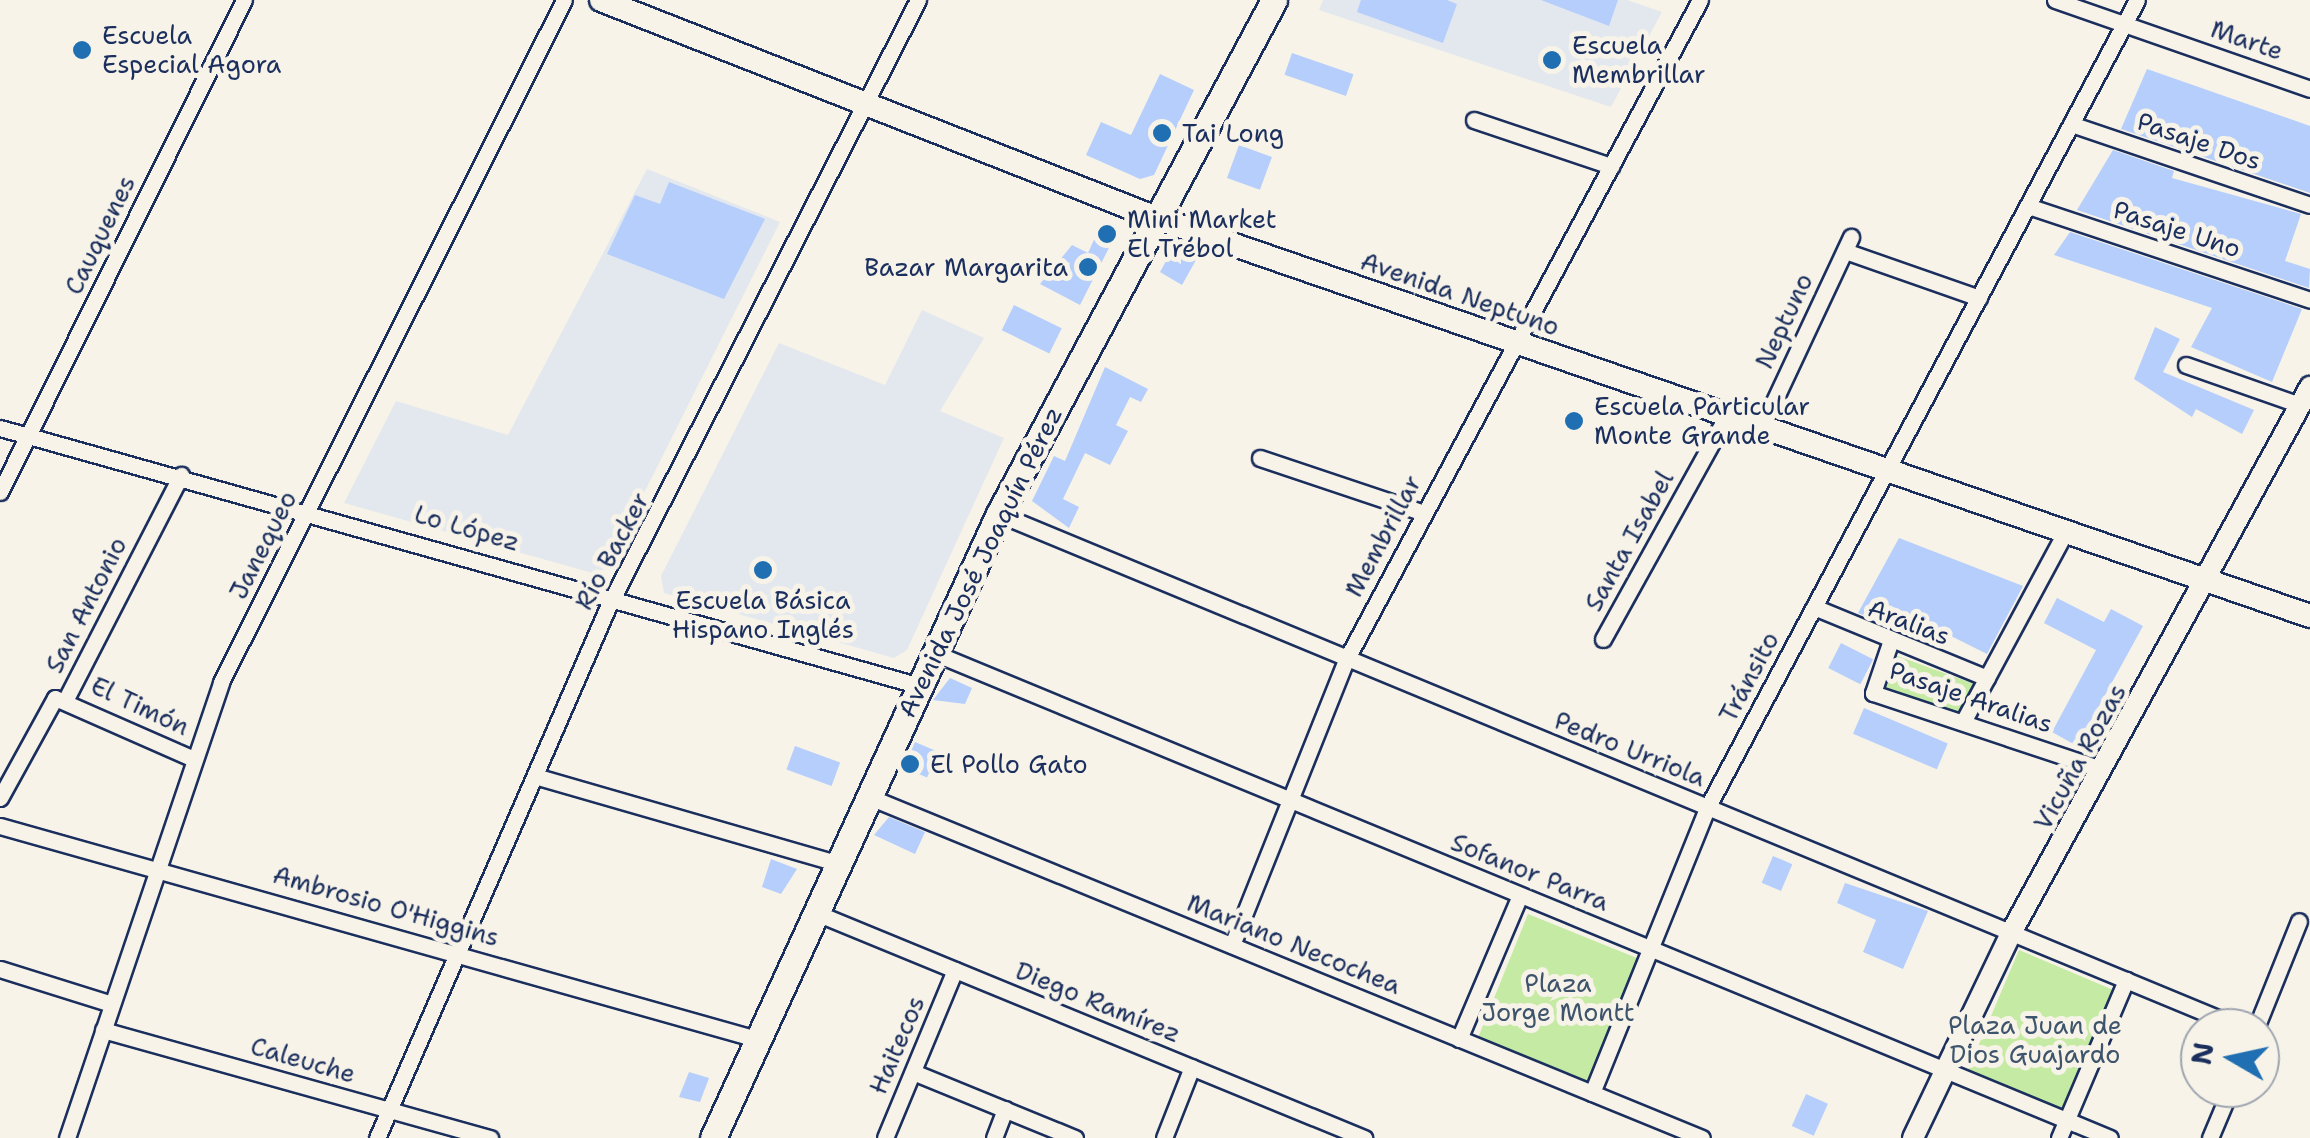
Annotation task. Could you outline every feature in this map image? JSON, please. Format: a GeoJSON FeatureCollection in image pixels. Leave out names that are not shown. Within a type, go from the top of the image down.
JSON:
{"type":"FeatureCollection","features":[{"type":"Feature","properties":{"kind":"main road","name":"Avenida Neptuno"},"geometry":{"type":"LineString","coordinates":[[601,0],[1159,219],[2310,616]]}},
{"type":"Feature","properties":{"kind":"main road","name":"Avenida José Joaquín Pérez"},"geometry":{"type":"LineString","coordinates":[[712,1138],[998,514],[1274,0]]}},
{"type":"Feature","properties":{"kind":"street","name":"Cauquenes"},"geometry":{"type":"LineString","coordinates":[[0,492],[244,0]]}},
{"type":"Feature","properties":{"kind":"street","name":"Janequeo"},"geometry":{"type":"LineString","coordinates":[[67,1138],[192,758],[310,509],[564,0]]}},
{"type":"Feature","properties":{"kind":"street","name":"Río Backer"},"geometry":{"type":"LineString","coordinates":[[377,1138],[616,597],[918,0]]}},
{"type":"Feature","properties":{"kind":"street","name":"Membrillar"},"geometry":{"type":"LineString","coordinates":[[1232,945],[1346,660],[1700,0]]}},
{"type":"Feature","properties":{"kind":"street","name":"Marte"},"geometry":{"type":"LineString","coordinates":[[2054,0],[2310,89]]}},
{"type":"Feature","properties":{"kind":"street","name":"Tránsito"},"geometry":{"type":"LineString","coordinates":[[1592,1093],[1707,808],[2137,0]]}},
{"type":"Feature","properties":{"kind":"street"},"geometry":{"type":"LineString","coordinates":[[1474,120],[1611,166]]}},
{"type":"Feature","properties":{"kind":"street","name":"Pasaje Dos"},"geometry":{"type":"LineString","coordinates":[[2071,124],[2310,205]]}},
{"type":"Feature","properties":{"kind":"street","name":"Pasaje Uno"},"geometry":{"type":"LineString","coordinates":[[2028,206],[2310,300]]}},
{"type":"Feature","properties":{"kind":"street","name":"Neptuno"},"geometry":{"type":"LineString","coordinates":[[1762,426],[1848,244],[1979,298]]}},
{"type":"Feature","properties":{"kind":"street","name":"Vicuña Rozas"},"geometry":{"type":"LineString","coordinates":[[1913,1138],[1942,1069],[2011,933],[2305,396],[2186,365]]}},
{"type":"Feature","properties":{"kind":"street","name":"Santa Isabel"},"geometry":{"type":"LineString","coordinates":[[1603,639],[1727,415]]}},
{"type":"Feature","properties":{"kind":"street","name":"Lo López"},"geometry":{"type":"LineString","coordinates":[[0,428],[310,509],[917,686]]}},
{"type":"Feature","properties":{"kind":"street"},"geometry":{"type":"LineString","coordinates":[[1260,458],[1424,514]]}},
{"type":"Feature","properties":{"kind":"street","name":"San Antonio"},"geometry":{"type":"LineString","coordinates":[[0,798],[44,707],[66,699],[181,475]]}},
{"type":"Feature","properties":{"kind":"street","name":"Pedro Urriola"},"geometry":{"type":"LineString","coordinates":[[998,514],[2194,1008]]}},
{"type":"Feature","properties":{"kind":"street"},"geometry":{"type":"LineString","coordinates":[[1963,722],[2066,532]]}},
{"type":"Feature","properties":{"kind":"street","name":"Aralias"},"geometry":{"type":"LineString","coordinates":[[1814,608],[1890,643],[1987,678]]}},
{"type":"Feature","properties":{"kind":"street","name":"Pasaje Aralias"},"geometry":{"type":"LineString","coordinates":[[1890,643],[1873,693],[2102,768]]}},
{"type":"Feature","properties":{"kind":"street","name":"Sofanor Parra"},"geometry":{"type":"LineString","coordinates":[[932,652],[2110,1138]]}},
{"type":"Feature","properties":{"kind":"street","name":"El Timón"},"geometry":{"type":"LineString","coordinates":[[66,699],[192,758]]}},
{"type":"Feature","properties":{"kind":"street"},"geometry":{"type":"LineString","coordinates":[[534,776],[836,863]]}},
{"type":"Feature","properties":{"kind":"street","name":"Mariano Necochea"},"geometry":{"type":"LineString","coordinates":[[867,796],[1702,1138]]}},
{"type":"Feature","properties":{"kind":"street","name":"Ambrosio O'Higgins"},"geometry":{"type":"LineString","coordinates":[[0,826],[156,866],[758,1039]]}},
{"type":"Feature","properties":{"kind":"street"},"geometry":{"type":"LineString","coordinates":[[1459,1039],[1520,894]]}},
{"type":"Feature","properties":{"kind":"street","name":"Diego Ramírez"},"geometry":{"type":"LineString","coordinates":[[814,912],[1364,1138]]}},
{"type":"Feature","properties":{"kind":"street"},"geometry":{"type":"LineString","coordinates":[[2264,1008],[2300,921]]}},
{"type":"Feature","properties":{"kind":"street"},"geometry":{"type":"LineString","coordinates":[[0,969],[112,1004]]}},
{"type":"Feature","properties":{"kind":"street","name":"Haitecos"},"geometry":{"type":"LineString","coordinates":[[885,1138],[955,970]]}},
{"type":"Feature","properties":{"kind":"street"},"geometry":{"type":"LineString","coordinates":[[2059,1138],[2126,980]]}},
{"type":"Feature","properties":{"kind":"street","name":"Caleuche"},"geometry":{"type":"LineString","coordinates":[[104,1030],[490,1138]]}},
{"type":"Feature","properties":{"kind":"street"},"geometry":{"type":"LineString","coordinates":[[1164,1138],[1192,1067]]}},
{"type":"Feature","properties":{"kind":"street"},"geometry":{"type":"LineString","coordinates":[[913,1072],[1075,1138]]}},
{"type":"Feature","properties":{"kind":"street"},"geometry":{"type":"LineString","coordinates":[[2210,1138],[2223,1108]]}},
{"type":"Feature","properties":{"kind":"street"},"geometry":{"type":"LineString","coordinates":[[994,1138],[1005,1109]]}},
{"type":"Feature","properties":{"kind":"shaded area","name":"Escuela Membrillar"},"geometry":{"type":"Polygon","coordinates":[[[1323,0],[1627,0],[1662,12],[1611,107],[1319,10],[1323,0]]]}},
{"type":"Feature","properties":{"kind":"shaded area"},"geometry":{"type":"Polygon","coordinates":[[[647,169],[780,222],[607,567],[596,574],[344,503],[396,401],[508,435],[647,169]]]}},
{"type":"Feature","properties":{"kind":"shaded area"},"geometry":{"type":"Polygon","coordinates":[[[922,310],[984,338],[940,411],[1004,438],[907,650],[894,658],[664,593],[661,576],[779,343],[885,385],[922,310]]]}},
{"type":"Feature","properties":{"kind":"green space"},"geometry":{"type":"Polygon","coordinates":[[[1892,654],[1976,684],[1963,720],[1879,690],[1892,654]]]}},
{"type":"Feature","properties":{"kind":"green space","name":"Plaza Jorge Montt"},"geometry":{"type":"Polygon","coordinates":[[[1528,914],[1637,958],[1587,1082],[1478,1038],[1528,914]]]}},
{"type":"Feature","properties":{"kind":"green space","name":"Plaza Juan de Dios Guajardo"},"geometry":{"type":"Polygon","coordinates":[[[2019,950],[2114,990],[2061,1114],[1967,1073],[2019,950]]]}},
{"type":"Feature","properties":{"kind":"building"},"geometry":{"type":"Polygon","coordinates":[[[1361,0],[1447,0],[1457,4],[1443,43],[1357,12],[1361,0]]]}},
{"type":"Feature","properties":{"kind":"building"},"geometry":{"type":"Polygon","coordinates":[[[1541,0],[1618,0],[1609,26],[1541,0]]]}},
{"type":"Feature","properties":{"kind":"building"},"geometry":{"type":"Polygon","coordinates":[[[1292,53],[1353,74],[1346,96],[1285,75],[1292,53]]]}},
{"type":"Feature","properties":{"kind":"building"},"geometry":{"type":"Polygon","coordinates":[[[2147,69],[2310,126],[2310,193],[2121,129],[2147,69]]]}},
{"type":"Feature","properties":{"kind":"building"},"geometry":{"type":"Polygon","coordinates":[[[1160,74],[1194,90],[1154,175],[1140,179],[1086,155],[1101,122],[1131,135],[1160,74]]]}},
{"type":"Feature","properties":{"kind":"building"},"geometry":{"type":"Polygon","coordinates":[[[1239,145],[1272,157],[1260,190],[1227,178],[1239,145]]]}},
{"type":"Feature","properties":{"kind":"building"},"geometry":{"type":"Polygon","coordinates":[[[2113,150],[2174,171],[2172,178],[2301,214],[2285,261],[2310,269],[2309,288],[2077,210],[2113,150]]]}},
{"type":"Feature","properties":{"kind":"building"},"geometry":{"type":"Polygon","coordinates":[[[669,182],[765,219],[724,299],[607,254],[635,195],[660,204],[669,182]]]}},
{"type":"Feature","properties":{"kind":"building"},"geometry":{"type":"Polygon","coordinates":[[[1101,224],[1117,232],[1080,305],[1040,284],[1072,245],[1088,253],[1101,224]]]}},
{"type":"Feature","properties":{"kind":"building"},"geometry":{"type":"Polygon","coordinates":[[[2070,232],[2302,309],[2272,382],[2191,347],[2212,308],[2054,255],[2070,232]]]}},
{"type":"Feature","properties":{"kind":"building"},"geometry":{"type":"Polygon","coordinates":[[[1183,253],[1196,260],[1182,285],[1160,272],[1170,254],[1183,253]]]}},
{"type":"Feature","properties":{"kind":"building"},"geometry":{"type":"Polygon","coordinates":[[[1014,305],[1062,328],[1049,353],[1002,330],[1014,305]]]}},
{"type":"Feature","properties":{"kind":"building"},"geometry":{"type":"Polygon","coordinates":[[[2155,327],[2180,339],[2163,372],[2254,410],[2242,434],[2196,409],[2192,417],[2134,379],[2155,327]]]}},
{"type":"Feature","properties":{"kind":"building"},"geometry":{"type":"Polygon","coordinates":[[[1105,367],[1148,389],[1141,402],[1130,397],[1116,425],[1128,431],[1110,465],[1085,453],[1063,499],[1079,507],[1069,528],[1032,501],[1054,456],[1065,461],[1105,367]]]}},
{"type":"Feature","properties":{"kind":"building"},"geometry":{"type":"Polygon","coordinates":[[[1899,538],[2023,586],[1987,654],[1893,607],[1885,624],[1858,613],[1899,538]]]}},
{"type":"Feature","properties":{"kind":"building"},"geometry":{"type":"Polygon","coordinates":[[[2057,598],[2104,622],[2111,609],[2143,626],[2077,746],[2052,732],[2096,650],[2044,623],[2057,598]]]}},
{"type":"Feature","properties":{"kind":"building"},"geometry":{"type":"Polygon","coordinates":[[[1841,643],[1873,659],[1860,684],[1828,668],[1841,643]]]}},
{"type":"Feature","properties":{"kind":"building"},"geometry":{"type":"Polygon","coordinates":[[[950,678],[972,688],[965,704],[933,700],[950,678]]]}},
{"type":"Feature","properties":{"kind":"building"},"geometry":{"type":"Polygon","coordinates":[[[1864,708],[1948,744],[1937,769],[1853,734],[1864,708]]]}},
{"type":"Feature","properties":{"kind":"building"},"geometry":{"type":"Polygon","coordinates":[[[915,742],[938,752],[927,778],[904,768],[915,742]]]}},
{"type":"Feature","properties":{"kind":"building"},"geometry":{"type":"Polygon","coordinates":[[[795,746],[840,762],[832,786],[786,769],[795,746]]]}},
{"type":"Feature","properties":{"kind":"building"},"geometry":{"type":"Polygon","coordinates":[[[889,817],[925,832],[915,854],[874,835],[889,817]]]}},
{"type":"Feature","properties":{"kind":"building"},"geometry":{"type":"Polygon","coordinates":[[[1773,856],[1792,864],[1781,891],[1762,883],[1773,856]]]}},
{"type":"Feature","properties":{"kind":"building"},"geometry":{"type":"Polygon","coordinates":[[[771,859],[797,869],[781,894],[762,887],[771,859]]]}},
{"type":"Feature","properties":{"kind":"building"},"geometry":{"type":"Polygon","coordinates":[[[1845,883],[1928,911],[1903,969],[1863,952],[1876,920],[1837,903],[1845,883]]]}},
{"type":"Feature","properties":{"kind":"building"},"geometry":{"type":"Polygon","coordinates":[[[689,1072],[709,1078],[700,1102],[679,1097],[689,1072]]]}},
{"type":"Feature","properties":{"kind":"building"},"geometry":{"type":"Polygon","coordinates":[[[1806,1094],[1828,1104],[1814,1136],[1792,1126],[1806,1094]]]}},
{"type":"Feature","properties":{"kind":"place","name":"Escuela Especial Agora"},"geometry":{"type":"Point","coordinates":[82,50]}},
{"type":"Feature","properties":{"kind":"place","name":"Escuela Membrillar"},"geometry":{"type":"Point","coordinates":[1552,60]}},
{"type":"Feature","properties":{"kind":"place","name":"Tai Long"},"geometry":{"type":"Point","coordinates":[1162,133]}},
{"type":"Feature","properties":{"kind":"place","name":"Mini Market El Trébol"},"geometry":{"type":"Point","coordinates":[1107,234]}},
{"type":"Feature","properties":{"kind":"place","name":"Bazar Margarita"},"geometry":{"type":"Point","coordinates":[1088,267]}},
{"type":"Feature","properties":{"kind":"place","name":"Escuela Particular Monte Grande"},"geometry":{"type":"Point","coordinates":[1574,421]}},
{"type":"Feature","properties":{"kind":"place","name":"Escuela Básica Hispano Inglés"},"geometry":{"type":"Point","coordinates":[763,570]}},
{"type":"Feature","properties":{"kind":"place","name":"El Pollo Gato"},"geometry":{"type":"Point","coordinates":[910,764]}}]}
